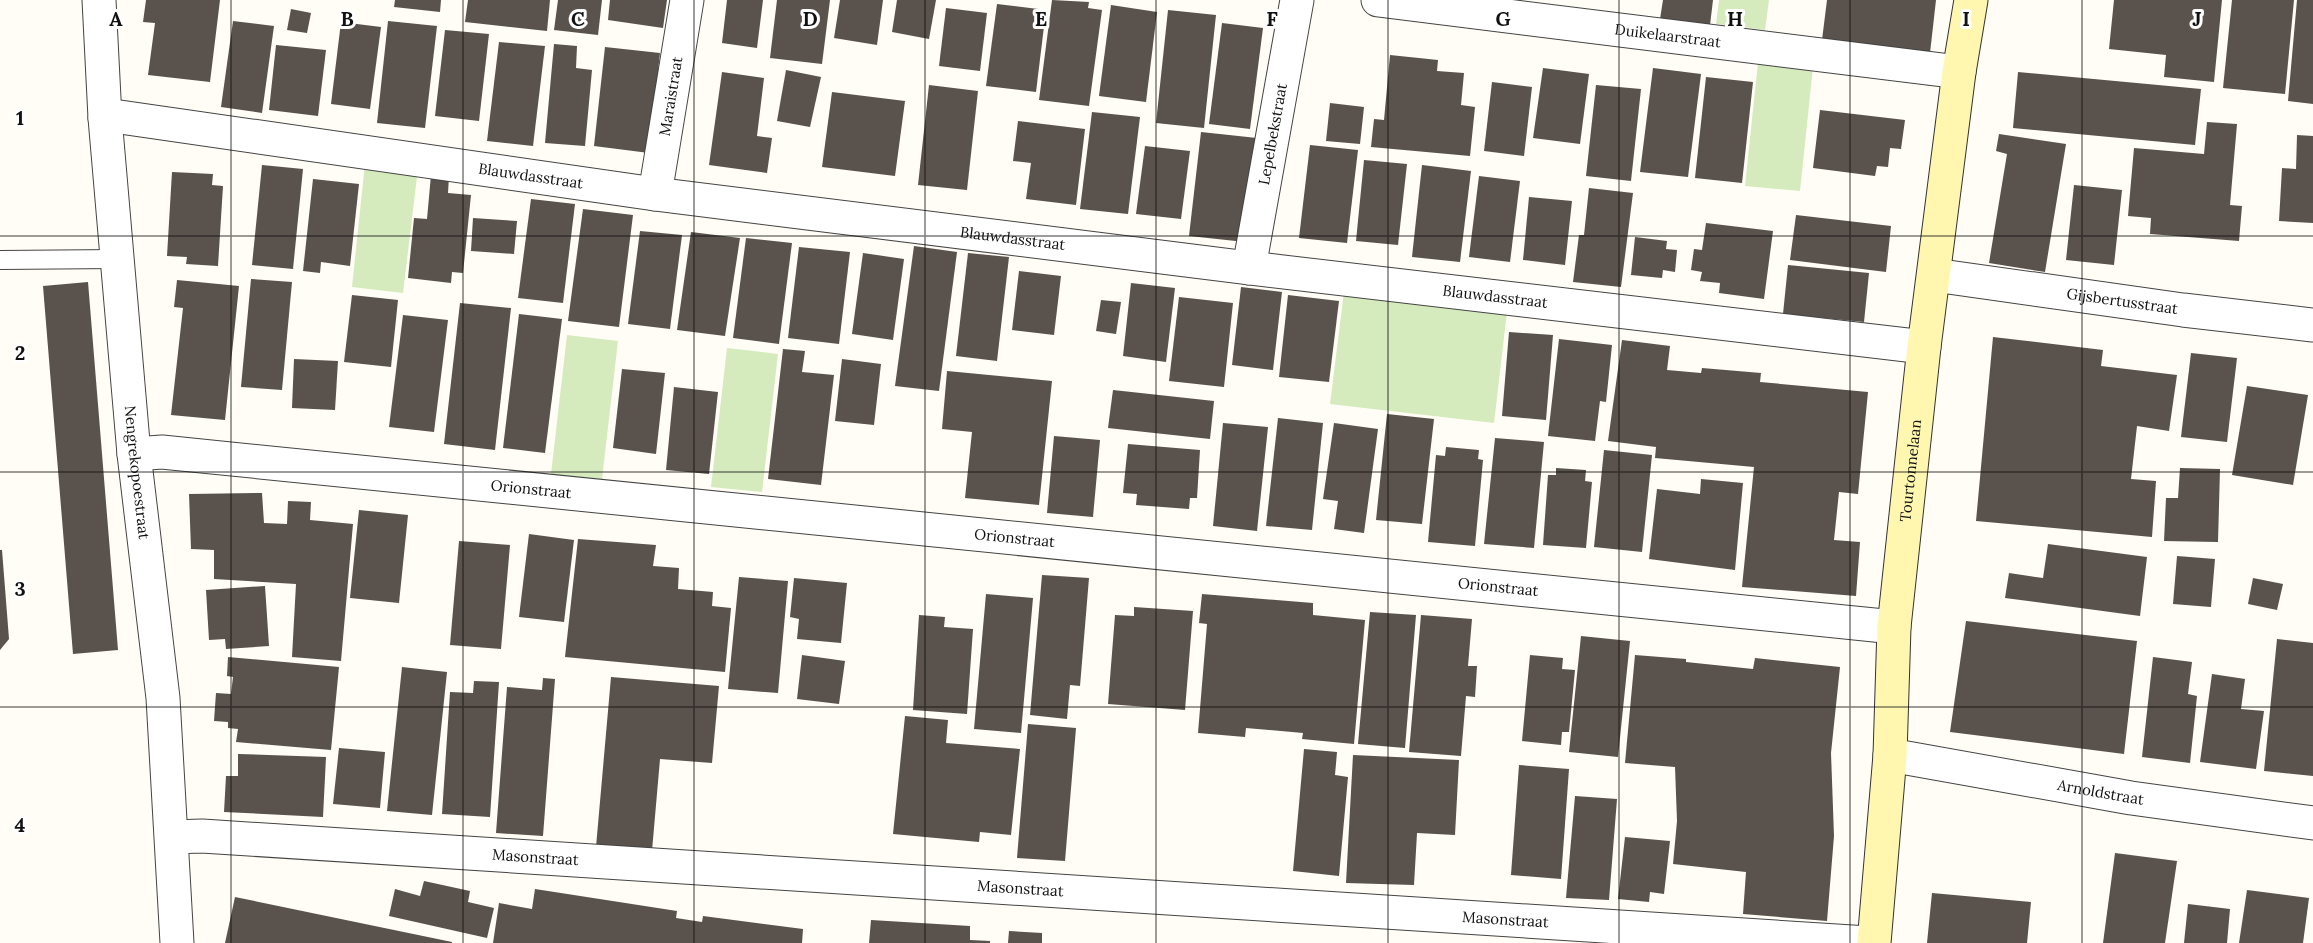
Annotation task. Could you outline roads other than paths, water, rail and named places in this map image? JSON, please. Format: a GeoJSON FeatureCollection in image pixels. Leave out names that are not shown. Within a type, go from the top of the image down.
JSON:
{"type":"FeatureCollection","features":[{"type":"Feature","properties":{"kind":"street","name":"Nengrekopoestraat"},"geometry":{"type":"LineString","coordinates":[[99,0],[105,118],[134,454],[163,698],[177,943]]}},
{"type":"Feature","properties":{"kind":"street","name":"Maraistraat"},"geometry":{"type":"LineString","coordinates":[[655,194],[687,0]]}},
{"type":"Feature","properties":{"kind":"street","name":"Lepelbekstraat"},"geometry":{"type":"LineString","coordinates":[[1249,268],[1297,0]]}},
{"type":"Feature","properties":{"kind":"street","name":"Duikelaarstraat"},"geometry":{"type":"LineString","coordinates":[[1378,0],[1959,72]]}},
{"type":"Feature","properties":{"kind":"street","name":"Tourtonnelaan"},"geometry":{"type":"LineString","coordinates":[[1874,943],[1890,755],[1894,627],[1924,347],[1959,72],[1971,0]]}},
{"type":"Feature","properties":{"kind":"street","name":"Blauwdasstraat"},"geometry":{"type":"LineString","coordinates":[[105,118],[120,117],[655,194],[1249,268],[1924,347]]}},
{"type":"Feature","properties":{"kind":"street","name":"Gijsbertusstraat"},"geometry":{"type":"LineString","coordinates":[[1934,275],[2183,310],[2313,325]]}},
{"type":"Feature","properties":{"kind":"street","name":"Orionstraat"},"geometry":{"type":"LineString","coordinates":[[134,454],[162,452],[1894,627]]}},
{"type":"Feature","properties":{"kind":"street","name":"Arnoldstraat"},"geometry":{"type":"LineString","coordinates":[[1890,755],[2131,798],[2313,823]]}},
{"type":"Feature","properties":{"kind":"street","name":"Masonstraat"},"geometry":{"type":"LineString","coordinates":[[172,837],[202,836],[1868,943]]}},
{"type":"Feature","properties":{"kind":"lane"},"geometry":{"type":"LineString","coordinates":[[0,260],[117,259]]}}]}
